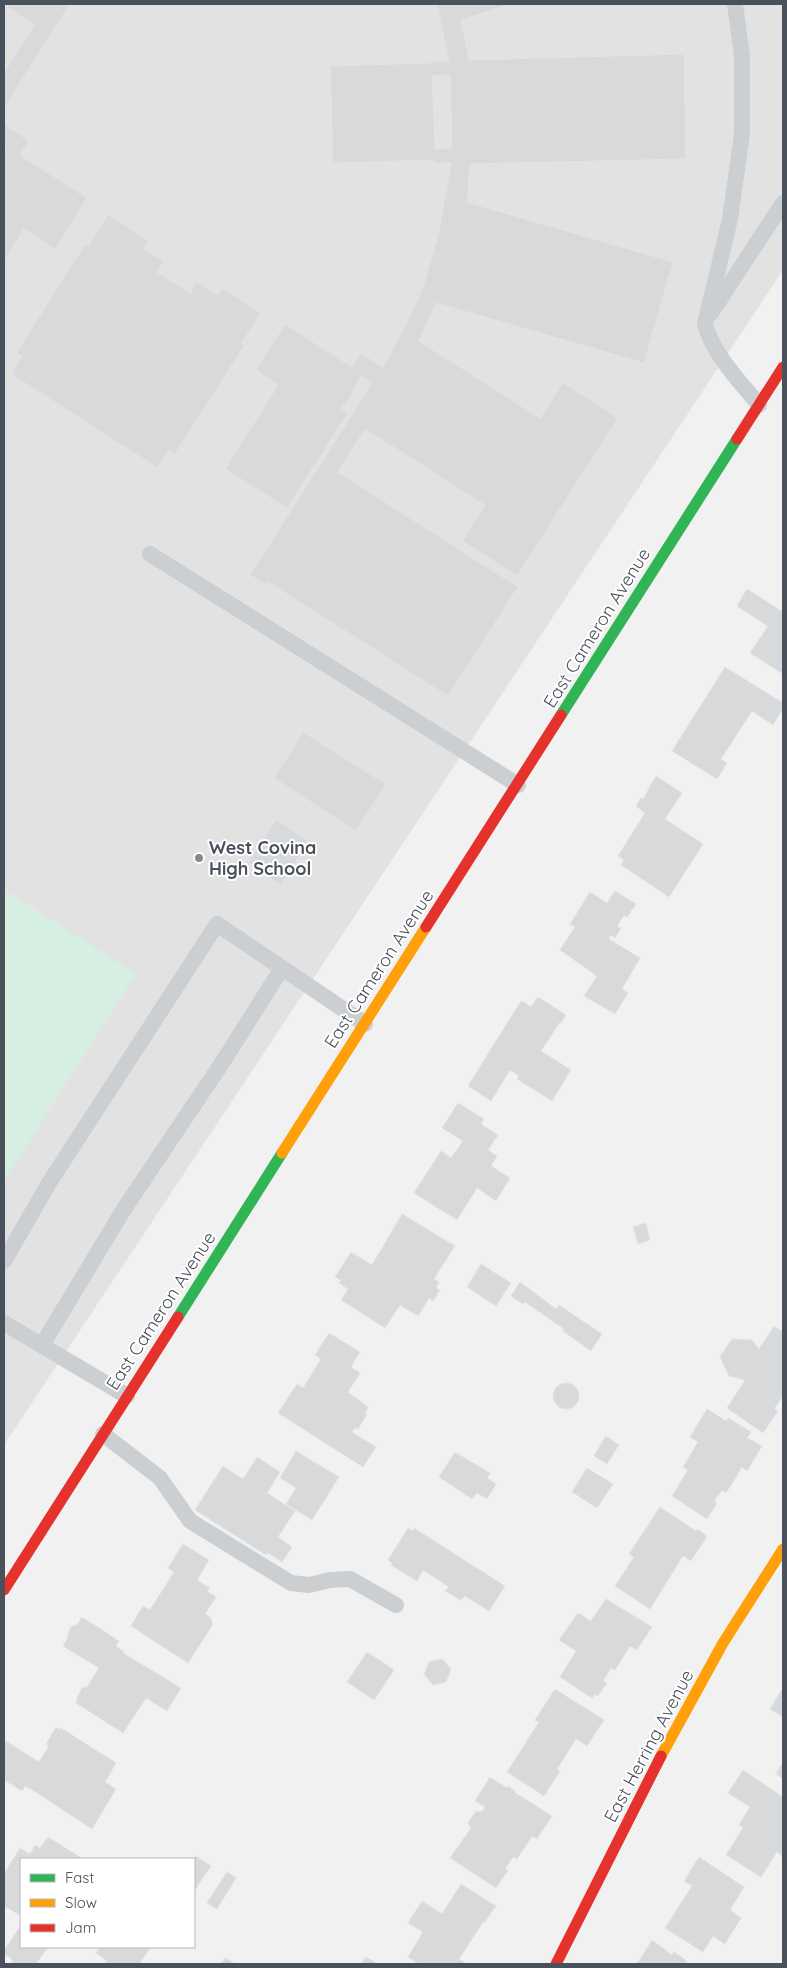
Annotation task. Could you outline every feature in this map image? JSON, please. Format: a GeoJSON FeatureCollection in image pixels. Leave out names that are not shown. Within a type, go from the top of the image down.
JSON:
{"type":"FeatureCollection","features":[{"type":"Feature","properties":{"kind":"main road","name":"East Cameron Avenue"},"geometry":{"type":"LineString","coordinates":[[4,1590],[783,367]]}},
{"type":"Feature","properties":{"kind":"main road","name":"East Herring Avenue"},"geometry":{"type":"LineString","coordinates":[[556,1964],[654,1770],[714,1660],[783,1549]]}},
{"type":"Feature","properties":{"kind":"lane"},"geometry":{"type":"LineString","coordinates":[[735,4],[742,56],[742,134],[730,219],[705,324],[714,348],[760,404]]}},
{"type":"Feature","properties":{"kind":"lane"},"geometry":{"type":"LineString","coordinates":[[705,324],[783,203]]}},
{"type":"Feature","properties":{"kind":"lane"},"geometry":{"type":"LineString","coordinates":[[150,554],[518,784]]}},
{"type":"Feature","properties":{"kind":"lane"},"geometry":{"type":"LineString","coordinates":[[4,1261],[49,1183],[217,924],[365,1024]]}},
{"type":"Feature","properties":{"kind":"lane"},"geometry":{"type":"LineString","coordinates":[[42,1345],[124,1209],[222,1063],[282,968]]}},
{"type":"Feature","properties":{"kind":"lane"},"geometry":{"type":"LineString","coordinates":[[4,1323],[127,1396]]}},
{"type":"Feature","properties":{"kind":"lane"},"geometry":{"type":"LineString","coordinates":[[103,1434],[160,1478],[190,1521],[290,1583],[309,1585],[350,1578],[396,1605]]}},
{"type":"Feature","properties":{"kind":"shaded area","name":"West Covina High School"},"geometry":{"type":"Polygon","coordinates":[[[4,4],[783,4],[783,270],[4,1445],[4,4]]]}},
{"type":"Feature","properties":{"kind":"green space"},"geometry":{"type":"Polygon","coordinates":[[[8,892],[136,974],[4,1181],[4,899],[8,892]]]}},
{"type":"Feature","properties":{"kind":"building"},"geometry":{"type":"Polygon","coordinates":[[[4,4],[70,4],[4,108],[4,73],[34,25],[4,4]]]}},
{"type":"Feature","properties":{"kind":"building"},"geometry":{"type":"Polygon","coordinates":[[[437,4],[511,4],[461,20],[469,60],[684,54],[686,159],[470,164],[467,202],[673,262],[644,363],[436,303],[419,341],[540,418],[563,383],[618,418],[517,576],[462,541],[485,505],[365,429],[338,472],[518,587],[448,696],[268,582],[266,585],[250,575],[372,383],[361,376],[350,398],[341,408],[348,413],[287,508],[225,469],[278,385],[256,370],[285,324],[352,367],[361,353],[383,367],[411,315],[424,284],[439,232],[451,163],[433,163],[433,160],[333,163],[330,66],[449,61],[437,4]],[[450,75],[432,76],[435,149],[452,148],[450,75]]]}},
{"type":"Feature","properties":{"kind":"building"},"geometry":{"type":"Polygon","coordinates":[[[4,124],[29,141],[20,155],[87,198],[55,249],[24,229],[4,261],[4,152],[7,147],[4,145],[4,124]]]}},
{"type":"Feature","properties":{"kind":"building"},"geometry":{"type":"Polygon","coordinates":[[[108,215],[149,241],[144,249],[164,261],[157,272],[190,293],[196,282],[217,295],[222,288],[261,313],[241,344],[244,346],[175,454],[169,450],[158,468],[11,374],[22,356],[16,353],[85,244],[88,247],[108,215]]]}},
{"type":"Feature","properties":{"kind":"building"},"geometry":{"type":"Polygon","coordinates":[[[747,589],[783,612],[783,674],[750,653],[768,626],[737,606],[747,589]]]}},
{"type":"Feature","properties":{"kind":"building"},"geometry":{"type":"Polygon","coordinates":[[[725,667],[783,703],[783,708],[773,725],[752,711],[721,759],[727,763],[717,779],[672,751],[725,667]]]}},
{"type":"Feature","properties":{"kind":"building"},"geometry":{"type":"Polygon","coordinates":[[[303,732],[386,784],[356,831],[274,778],[303,732]]]}},
{"type":"Feature","properties":{"kind":"building"},"geometry":{"type":"Polygon","coordinates":[[[656,776],[682,793],[665,819],[703,844],[669,897],[621,865],[624,860],[618,856],[645,813],[636,806],[641,798],[643,799],[656,776]]]}},
{"type":"Feature","properties":{"kind":"building"},"geometry":{"type":"Polygon","coordinates":[[[276,820],[309,841],[281,885],[248,863],[276,820]]]}},
{"type":"Feature","properties":{"kind":"building"},"geometry":{"type":"Polygon","coordinates":[[[615,891],[636,904],[627,917],[624,915],[617,926],[621,928],[615,938],[611,935],[609,939],[640,958],[622,989],[628,993],[615,1014],[584,996],[597,976],[560,950],[575,927],[570,924],[590,892],[607,903],[615,891]]]}},
{"type":"Feature","properties":{"kind":"building"},"geometry":{"type":"Polygon","coordinates":[[[538,997],[566,1015],[541,1051],[571,1070],[552,1101],[517,1079],[519,1076],[510,1070],[491,1101],[468,1086],[519,1004],[522,1001],[531,1007],[538,997]]]}},
{"type":"Feature","properties":{"kind":"building"},"geometry":{"type":"Polygon","coordinates":[[[458,1103],[484,1119],[481,1124],[498,1135],[488,1150],[497,1156],[491,1166],[510,1178],[496,1201],[477,1188],[457,1220],[414,1193],[441,1151],[451,1158],[463,1141],[442,1128],[458,1103]]]}},
{"type":"Feature","properties":{"kind":"building"},"geometry":{"type":"Polygon","coordinates":[[[402,1214],[455,1246],[434,1279],[439,1282],[436,1288],[440,1290],[433,1301],[429,1298],[418,1316],[400,1305],[385,1328],[341,1300],[348,1289],[339,1283],[341,1280],[335,1277],[351,1252],[372,1265],[402,1214]]]}},
{"type":"Feature","properties":{"kind":"building"},"geometry":{"type":"Polygon","coordinates":[[[646,1223],[650,1240],[638,1244],[633,1227],[646,1223]]]}},
{"type":"Feature","properties":{"kind":"building"},"geometry":{"type":"Polygon","coordinates":[[[481,1264],[511,1283],[496,1306],[467,1287],[481,1264]]]}},
{"type":"Feature","properties":{"kind":"building"},"geometry":{"type":"Polygon","coordinates":[[[520,1282],[556,1309],[559,1305],[602,1334],[591,1351],[563,1331],[564,1329],[525,1302],[523,1304],[511,1296],[520,1282]]]}},
{"type":"Feature","properties":{"kind":"building"},"geometry":{"type":"Polygon","coordinates":[[[774,1326],[783,1332],[783,1396],[774,1409],[778,1411],[763,1433],[727,1408],[745,1380],[729,1376],[720,1357],[732,1339],[752,1340],[759,1349],[774,1326]]]}},
{"type":"Feature","properties":{"kind":"building"},"geometry":{"type":"Polygon","coordinates":[[[329,1333],[360,1352],[351,1367],[360,1373],[348,1392],[368,1407],[365,1413],[367,1414],[358,1429],[355,1428],[352,1432],[376,1447],[363,1467],[278,1413],[297,1384],[303,1388],[321,1359],[315,1355],[329,1333]]]}},
{"type":"Feature","properties":{"kind":"building"},"geometry":{"type":"Polygon","coordinates":[[[566,1383],[575,1387],[579,1396],[575,1405],[566,1409],[557,1405],[553,1396],[557,1387],[566,1383]]]}},
{"type":"Feature","properties":{"kind":"building"},"geometry":{"type":"Polygon","coordinates":[[[707,1409],[726,1421],[728,1418],[751,1432],[747,1438],[762,1446],[747,1471],[742,1467],[726,1493],[722,1490],[714,1501],[717,1503],[707,1519],[672,1496],[688,1470],[683,1467],[698,1442],[690,1437],[707,1409]]]}},
{"type":"Feature","properties":{"kind":"building"},"geometry":{"type":"Polygon","coordinates":[[[606,1436],[619,1445],[607,1464],[594,1456],[606,1436]]]}},
{"type":"Feature","properties":{"kind":"building"},"geometry":{"type":"Polygon","coordinates":[[[296,1451],[339,1477],[312,1520],[286,1504],[296,1488],[280,1478],[296,1451]]]}},
{"type":"Feature","properties":{"kind":"building"},"geometry":{"type":"Polygon","coordinates":[[[455,1452],[490,1473],[487,1478],[496,1484],[487,1499],[477,1493],[472,1499],[439,1477],[455,1452]]]}},
{"type":"Feature","properties":{"kind":"building"},"geometry":{"type":"Polygon","coordinates":[[[257,1457],[280,1472],[267,1493],[295,1511],[278,1537],[292,1547],[282,1562],[268,1553],[266,1555],[195,1510],[223,1466],[243,1479],[257,1457]]]}},
{"type":"Feature","properties":{"kind":"building"},"geometry":{"type":"Polygon","coordinates":[[[587,1468],[613,1484],[597,1508],[572,1492],[587,1468]]]}},
{"type":"Feature","properties":{"kind":"building"},"geometry":{"type":"Polygon","coordinates":[[[660,1507],[696,1531],[697,1529],[707,1536],[691,1561],[683,1556],[650,1609],[615,1586],[634,1557],[629,1554],[660,1507]]]}},
{"type":"Feature","properties":{"kind":"building"},"geometry":{"type":"Polygon","coordinates":[[[408,1528],[413,1531],[414,1528],[505,1586],[489,1611],[465,1596],[460,1600],[445,1591],[449,1587],[423,1570],[417,1581],[391,1565],[392,1563],[388,1560],[408,1528]]]}},
{"type":"Feature","properties":{"kind":"building"},"geometry":{"type":"Polygon","coordinates":[[[183,1544],[209,1560],[197,1580],[210,1588],[207,1591],[216,1597],[205,1614],[210,1617],[213,1624],[188,1663],[131,1626],[143,1606],[150,1610],[174,1572],[168,1568],[183,1544]]]}},
{"type":"Feature","properties":{"kind":"building"},"geometry":{"type":"Polygon","coordinates":[[[606,1599],[652,1627],[637,1650],[630,1646],[615,1670],[611,1668],[603,1681],[607,1683],[598,1696],[595,1694],[592,1698],[560,1677],[576,1651],[559,1640],[578,1613],[591,1621],[606,1599]]]}},
{"type":"Feature","properties":{"kind":"building"},"geometry":{"type":"Polygon","coordinates":[[[82,1617],[119,1641],[116,1646],[123,1653],[181,1688],[167,1711],[146,1698],[123,1733],[76,1703],[82,1688],[87,1687],[99,1668],[63,1646],[72,1626],[77,1625],[82,1617]]]}},
{"type":"Feature","properties":{"kind":"building"},"geometry":{"type":"Polygon","coordinates":[[[367,1652],[394,1670],[374,1700],[347,1682],[367,1652]]]}},
{"type":"Feature","properties":{"kind":"building"},"geometry":{"type":"Polygon","coordinates":[[[442,1659],[451,1669],[446,1682],[433,1685],[424,1674],[429,1662],[442,1659]]]}},
{"type":"Feature","properties":{"kind":"building"},"geometry":{"type":"Polygon","coordinates":[[[783,1688],[783,1717],[770,1709],[783,1688]]]}},
{"type":"Feature","properties":{"kind":"building"},"geometry":{"type":"Polygon","coordinates":[[[555,1689],[604,1720],[587,1746],[576,1739],[557,1769],[560,1771],[544,1796],[507,1772],[539,1722],[535,1720],[555,1689]]]}},
{"type":"Feature","properties":{"kind":"building"},"geometry":{"type":"Polygon","coordinates":[[[56,1727],[60,1730],[61,1728],[116,1763],[105,1782],[116,1789],[92,1829],[34,1791],[25,1786],[22,1791],[4,1780],[4,1740],[39,1762],[49,1746],[46,1744],[56,1727]]]}},
{"type":"Feature","properties":{"kind":"building"},"geometry":{"type":"Polygon","coordinates":[[[783,1762],[783,1779],[776,1774],[783,1762]]]}},
{"type":"Feature","properties":{"kind":"building"},"geometry":{"type":"Polygon","coordinates":[[[743,1770],[783,1797],[783,1854],[782,1856],[777,1852],[761,1877],[726,1855],[743,1828],[739,1825],[750,1807],[728,1793],[743,1770]]]}},
{"type":"Feature","properties":{"kind":"building"},"geometry":{"type":"Polygon","coordinates":[[[490,1777],[507,1788],[508,1786],[514,1792],[552,1816],[537,1839],[532,1836],[517,1859],[513,1857],[505,1869],[508,1870],[496,1888],[450,1858],[471,1828],[468,1823],[476,1811],[482,1812],[485,1807],[475,1801],[490,1777]]]}},
{"type":"Feature","properties":{"kind":"building"},"geometry":{"type":"Polygon","coordinates":[[[48,1837],[81,1858],[20,1858],[20,1915],[4,1907],[4,1874],[20,1848],[30,1854],[35,1845],[40,1848],[48,1837]]]}},
{"type":"Feature","properties":{"kind":"building"},"geometry":{"type":"Polygon","coordinates":[[[196,1856],[211,1866],[195,1890],[195,1858],[196,1856]]]}},
{"type":"Feature","properties":{"kind":"building"},"geometry":{"type":"Polygon","coordinates":[[[699,1857],[744,1887],[730,1910],[741,1918],[725,1944],[713,1936],[703,1952],[665,1928],[692,1886],[684,1881],[699,1857]]]}},
{"type":"Feature","properties":{"kind":"building"},"geometry":{"type":"Polygon","coordinates":[[[227,1872],[236,1878],[217,1909],[207,1903],[227,1872]]]}},
{"type":"Feature","properties":{"kind":"building"},"geometry":{"type":"Polygon","coordinates":[[[461,1884],[496,1906],[483,1922],[459,1959],[467,1964],[419,1964],[408,1957],[423,1932],[408,1923],[422,1901],[442,1914],[461,1884]]]}},
{"type":"Feature","properties":{"kind":"building"},"geometry":{"type":"Polygon","coordinates":[[[20,1927],[20,1948],[47,1948],[36,1964],[13,1964],[11,1958],[4,1954],[4,1951],[20,1927]]]}},
{"type":"Feature","properties":{"kind":"building"},"geometry":{"type":"Polygon","coordinates":[[[652,1940],[672,1955],[674,1952],[687,1961],[686,1963],[688,1964],[637,1964],[652,1940]]]}},
{"type":"Feature","properties":{"kind":"building"},"geometry":{"type":"Polygon","coordinates":[[[99,1948],[150,1948],[139,1964],[105,1964],[107,1961],[96,1953],[99,1948]]]}},
{"type":"Feature","properties":{"kind":"building"},"geometry":{"type":"Polygon","coordinates":[[[366,1957],[378,1964],[361,1964],[366,1957]]]}},
{"type":"Feature","properties":{"kind":"building"},"geometry":{"type":"Polygon","coordinates":[[[225,1958],[236,1964],[221,1964],[225,1958]]]}},
{"type":"Feature","properties":{"kind":"traffic: fast"},"geometry":{"type":"LineString","coordinates":[[561,715],[737,439]]}},
{"type":"Feature","properties":{"kind":"traffic: fast"},"geometry":{"type":"LineString","coordinates":[[178,1317],[282,1153]]}},
{"type":"Feature","properties":{"kind":"traffic: slow"},"geometry":{"type":"LineString","coordinates":[[282,1153],[426,927]]}},
{"type":"Feature","properties":{"kind":"traffic: slow"},"geometry":{"type":"LineString","coordinates":[[661,1756],[723,1643],[783,1549]]}},
{"type":"Feature","properties":{"kind":"traffic: jam"},"geometry":{"type":"LineString","coordinates":[[737,439],[783,367]]}},
{"type":"Feature","properties":{"kind":"traffic: jam"},"geometry":{"type":"LineString","coordinates":[[426,927],[561,715]]}},
{"type":"Feature","properties":{"kind":"traffic: jam"},"geometry":{"type":"LineString","coordinates":[[4,1590],[178,1317]]}},
{"type":"Feature","properties":{"kind":"traffic: jam"},"geometry":{"type":"LineString","coordinates":[[556,1964],[661,1756]]}},
{"type":"Feature","properties":{"kind":"place","name":"West Covina High School"},"geometry":{"type":"Point","coordinates":[199,858]}}]}
